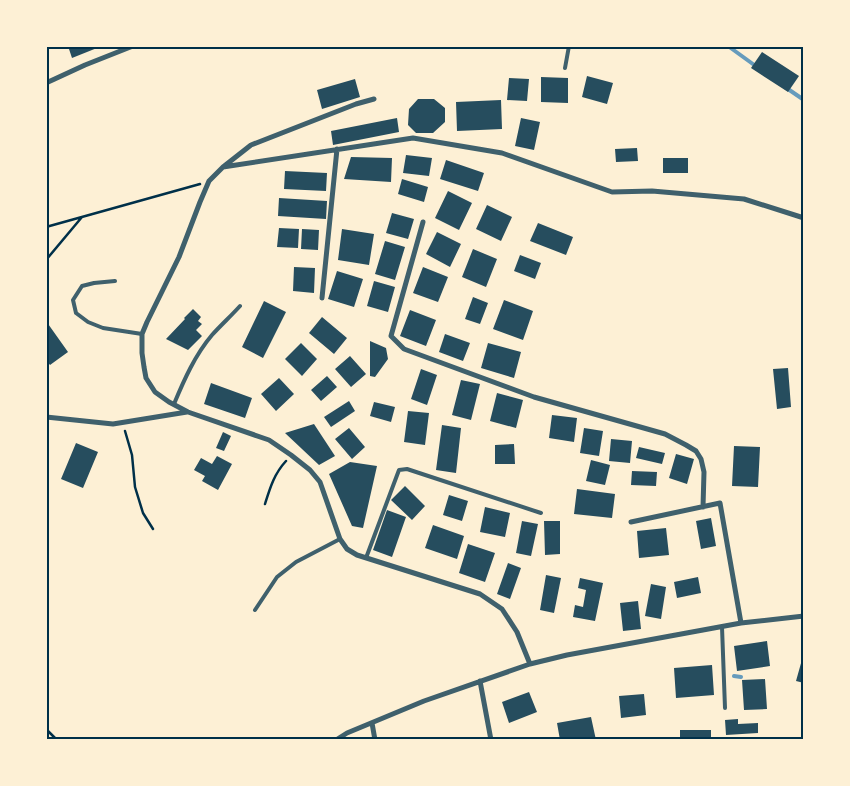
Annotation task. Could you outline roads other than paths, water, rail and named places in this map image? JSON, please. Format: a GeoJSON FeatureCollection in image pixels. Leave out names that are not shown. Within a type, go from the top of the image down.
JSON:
{"type":"FeatureCollection","features":[{"type":"Feature","properties":{"kind":"street"},"geometry":{"type":"LineString","coordinates":[[46,83],[133,46]]}},
{"type":"Feature","properties":{"kind":"street"},"geometry":{"type":"LineString","coordinates":[[374,99],[251,145],[209,181],[180,257],[142,334],[142,353],[146,378],[155,392],[188,412],[269,440],[310,470],[320,482],[340,539],[347,548],[357,555],[480,594],[502,609],[517,632],[530,664]]}},
{"type":"Feature","properties":{"kind":"street"},"geometry":{"type":"LineString","coordinates":[[223,168],[413,138],[502,153],[612,192],[652,191],[744,199],[804,218]]}},
{"type":"Feature","properties":{"kind":"street"},"geometry":{"type":"LineString","coordinates":[[322,298],[337,149]]}},
{"type":"Feature","properties":{"kind":"street"},"geometry":{"type":"LineString","coordinates":[[423,222],[391,336],[404,348],[534,397],[665,434],[686,445],[696,451],[701,460],[704,472],[703,507]]}},
{"type":"Feature","properties":{"kind":"street"},"geometry":{"type":"LineString","coordinates":[[46,417],[114,424],[188,412]]}},
{"type":"Feature","properties":{"kind":"street"},"geometry":{"type":"LineString","coordinates":[[631,522],[720,503],[741,623]]}},
{"type":"Feature","properties":{"kind":"street"},"geometry":{"type":"LineString","coordinates":[[336,740],[347,733],[424,701],[530,664],[566,655],[741,623],[804,616]]}},
{"type":"Feature","properties":{"kind":"street"},"geometry":{"type":"LineString","coordinates":[[480,681],[490,740]]}},
{"type":"Feature","properties":{"kind":"street"},"geometry":{"type":"LineString","coordinates":[[372,723],[375,740]]}},
{"type":"Feature","properties":{"kind":"lane"},"geometry":{"type":"LineString","coordinates":[[565,68],[569,46]]}},
{"type":"Feature","properties":{"kind":"lane"},"geometry":{"type":"LineString","coordinates":[[116,281],[82,286],[73,300],[76,313],[88,322],[103,328],[142,334]]}},
{"type":"Feature","properties":{"kind":"lane"},"geometry":{"type":"LineString","coordinates":[[174,404],[184,379],[200,352],[211,336],[240,306]]}},
{"type":"Feature","properties":{"kind":"lane"},"geometry":{"type":"LineString","coordinates":[[366,558],[399,470],[407,469],[541,513]]}},
{"type":"Feature","properties":{"kind":"lane"},"geometry":{"type":"LineString","coordinates":[[255,610],[277,577],[296,562],[340,539]]}},
{"type":"Feature","properties":{"kind":"lane"},"geometry":{"type":"LineString","coordinates":[[722,627],[725,708]]}},
{"type":"Feature","properties":{"kind":"waterway"},"geometry":{"type":"LineString","coordinates":[[728,46],[757,67]]}},
{"type":"Feature","properties":{"kind":"waterway"},"geometry":{"type":"LineString","coordinates":[[785,87],[804,100]]}},
{"type":"Feature","properties":{"kind":"waterway"},"geometry":{"type":"LineString","coordinates":[[734,676],[741,677]]}}]}
